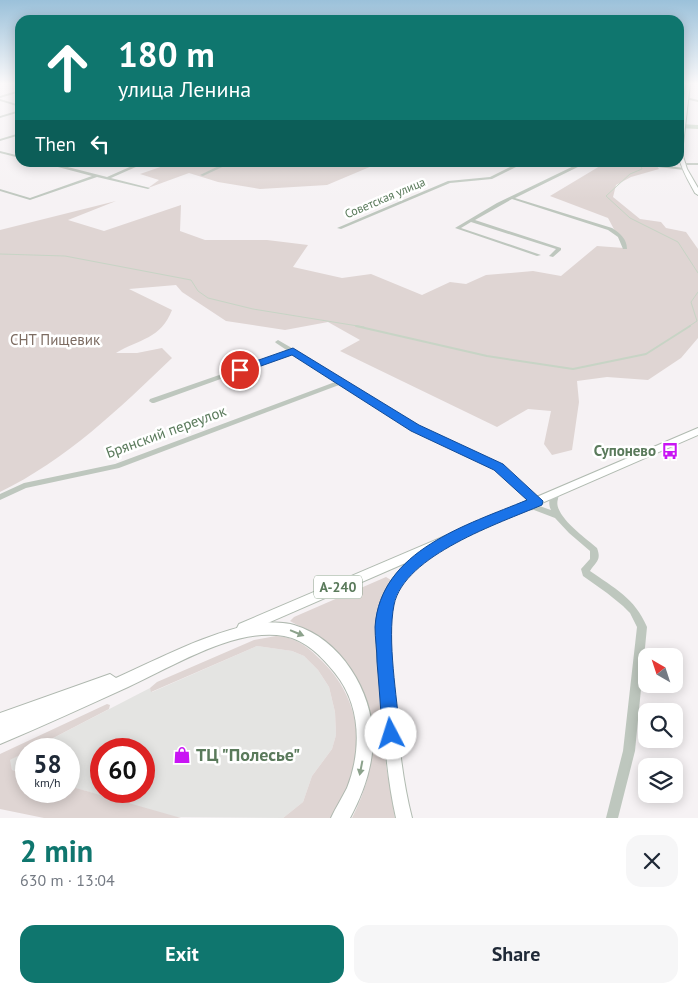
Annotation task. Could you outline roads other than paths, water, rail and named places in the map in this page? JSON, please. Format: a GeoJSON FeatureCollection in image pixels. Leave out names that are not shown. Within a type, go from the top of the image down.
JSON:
{"type":"FeatureCollection","features":[{"type":"Feature","properties":{"kind":"highway"},"geometry":{"type":"LineString","coordinates":[[215,640],[260,630],[282,629],[293,631],[315,644],[344,672],[359,703],[364,728],[364,756],[357,786],[340,818]]}},
{"type":"Feature","properties":{"kind":"highway","name":"А-240"},"geometry":{"type":"LineString","coordinates":[[0,736],[215,640]]}},
{"type":"Feature","properties":{"kind":"highway","name":"А-240"},"geometry":{"type":"LineString","coordinates":[[1,720],[179,656]]}},
{"type":"Feature","properties":{"kind":"highway"},"geometry":{"type":"LineString","coordinates":[[0,742],[47,716]]}},
{"type":"Feature","properties":{"kind":"main road"},"geometry":{"type":"LineString","coordinates":[[684,124],[684,130]]}},
{"type":"Feature","properties":{"kind":"main road"},"geometry":{"type":"LineString","coordinates":[[684,167],[698,194]]}},
{"type":"Feature","properties":{"kind":"main road","name":"А-240"},"geometry":{"type":"LineString","coordinates":[[215,640],[698,431]]}},
{"type":"Feature","properties":{"kind":"main road"},"geometry":{"type":"LineString","coordinates":[[404,818],[393,752],[384,645],[384,614],[392,590],[408,568],[433,549],[460,534]]}},
{"type":"Feature","properties":{"kind":"street"},"geometry":{"type":"LineString","coordinates":[[0,140],[15,136]]}},
{"type":"Feature","properties":{"kind":"street"},"geometry":{"type":"LineString","coordinates":[[0,152],[15,156]]}},
{"type":"Feature","properties":{"kind":"street"},"geometry":{"type":"LineString","coordinates":[[684,167],[698,164]]}},
{"type":"Feature","properties":{"kind":"street"},"geometry":{"type":"LineString","coordinates":[[61,167],[148,188]]}},
{"type":"Feature","properties":{"kind":"street"},"geometry":{"type":"LineString","coordinates":[[106,178],[133,167]]}},
{"type":"Feature","properties":{"kind":"street"},"geometry":{"type":"LineString","coordinates":[[202,175],[220,167]]}},
{"type":"Feature","properties":{"kind":"street","name":"Советская улица"},"geometry":{"type":"LineString","coordinates":[[339,228],[449,182],[492,178],[514,167]]}},
{"type":"Feature","properties":{"kind":"street"},"geometry":{"type":"LineString","coordinates":[[539,255],[457,228],[512,198],[576,167]]}},
{"type":"Feature","properties":{"kind":"street"},"geometry":{"type":"LineString","coordinates":[[0,190],[30,199],[95,176]]}},
{"type":"Feature","properties":{"kind":"street"},"geometry":{"type":"LineString","coordinates":[[512,198],[610,229],[623,239],[625,248]]}},
{"type":"Feature","properties":{"kind":"street"},"geometry":{"type":"LineString","coordinates":[[471,220],[559,249],[551,256]]}},
{"type":"Feature","properties":{"kind":"street"},"geometry":{"type":"LineString","coordinates":[[278,342],[415,428],[498,467],[537,501]]}},
{"type":"Feature","properties":{"kind":"street"},"geometry":{"type":"LineString","coordinates":[[152,401],[293,351]]}},
{"type":"Feature","properties":{"kind":"street","name":"Брянский переулок"},"geometry":{"type":"LineString","coordinates":[[0,497],[24,486],[116,466],[340,382]]}},
{"type":"Feature","properties":{"kind":"street"},"geometry":{"type":"LineString","coordinates":[[560,490],[552,499],[552,508],[556,515],[594,550],[594,560],[585,570],[586,573],[630,606],[639,616],[642,627],[629,751],[612,818]]}},
{"type":"Feature","properties":{"kind":"street"},"geometry":{"type":"LineString","coordinates":[[520,508],[534,507],[556,515]]}},
{"type":"Feature","properties":{"kind":"waterway"},"geometry":{"type":"LineString","coordinates":[[684,126],[698,127]]}},
{"type":"Feature","properties":{"kind":"waterway"},"geometry":{"type":"LineString","coordinates":[[641,167],[642,169],[630,174],[606,196],[630,218],[678,242],[698,273]]}},
{"type":"Feature","properties":{"kind":"waterway"},"geometry":{"type":"LineString","coordinates":[[0,254],[65,256],[191,280],[198,291],[208,298],[253,309],[364,327]]}},
{"type":"Feature","properties":{"kind":"waterway"},"geometry":{"type":"LineString","coordinates":[[688,327],[697,321],[691,302],[698,292]]}},
{"type":"Feature","properties":{"kind":"waterway"},"geometry":{"type":"LineString","coordinates":[[356,326],[487,356],[573,369],[646,354],[690,326]]}},
{"type":"Feature","properties":{"kind":"place","name":"Супонево"},"geometry":{"type":"Point","coordinates":[670,451]}},
{"type":"Feature","properties":{"kind":"place","name":"ТЦ \"Полесье\""},"geometry":{"type":"Point","coordinates":[182,755]}},
{"type":"Feature","properties":{"kind":"park label","name":"СНТ Пищевик"},"geometry":{"type":"Point","coordinates":[55,340]}}]}
